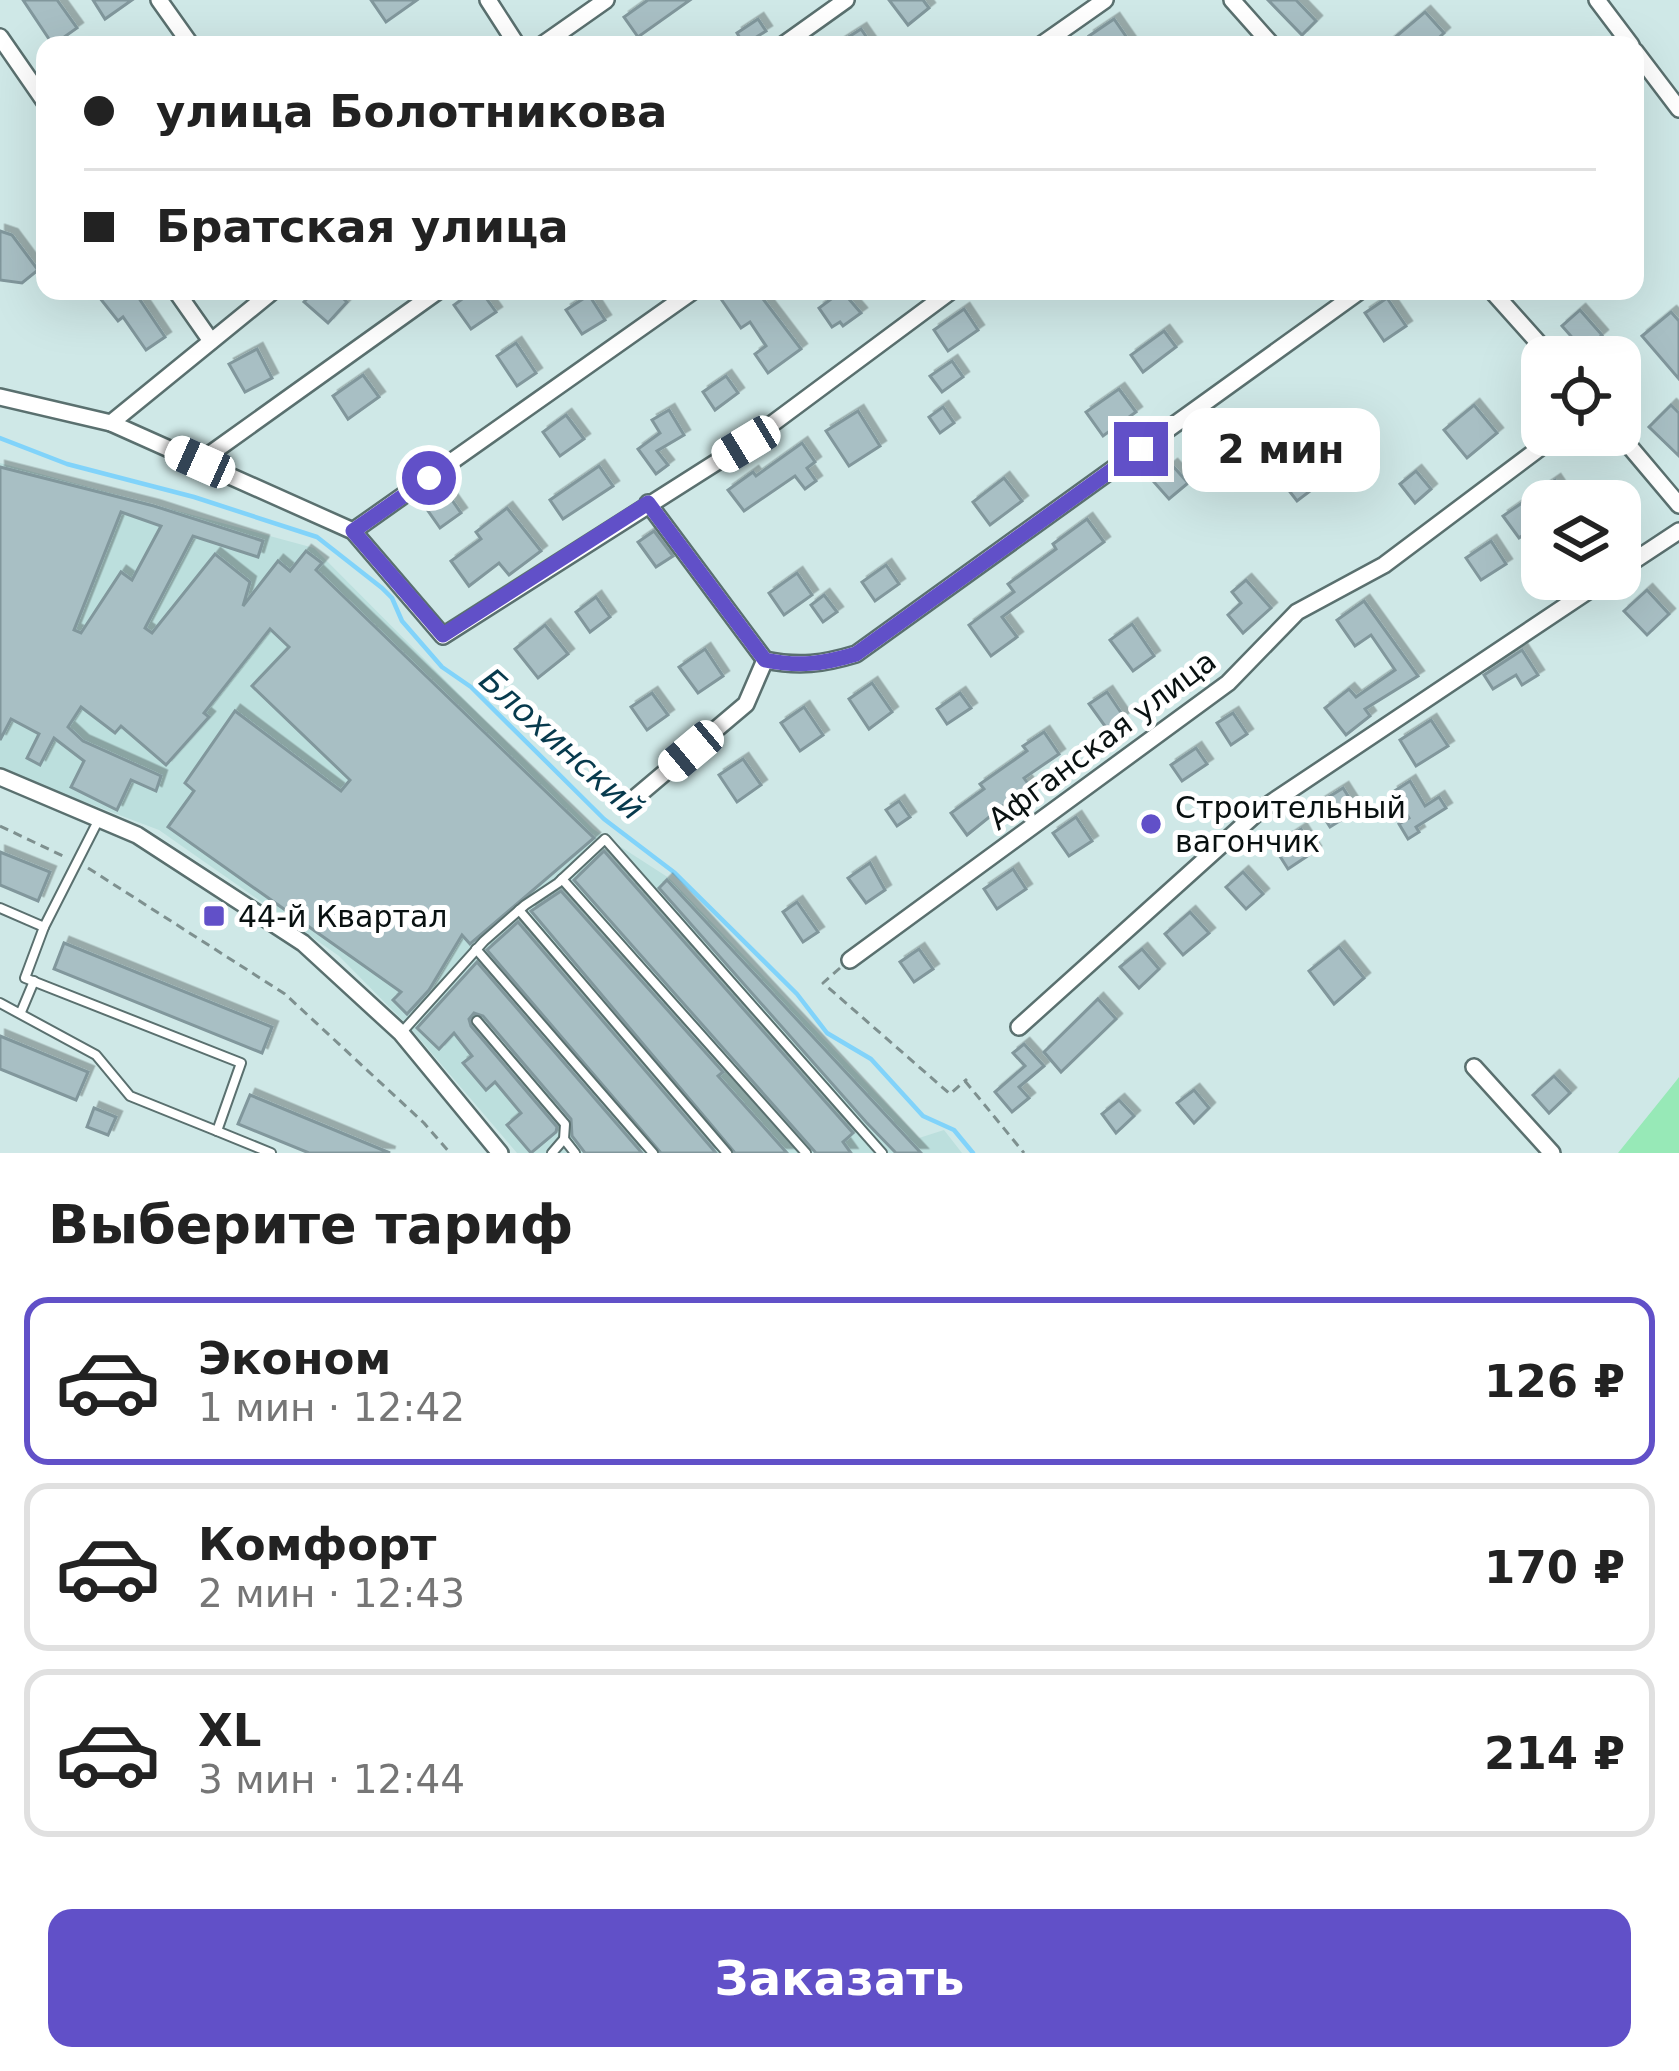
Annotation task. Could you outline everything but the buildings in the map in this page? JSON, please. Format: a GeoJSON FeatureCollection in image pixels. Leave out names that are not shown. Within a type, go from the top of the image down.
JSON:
{"type":"FeatureCollection","features":[{"type":"Feature","properties":{"kind":"street"},"geometry":{"type":"LineString","coordinates":[[159,0],[185,36]]}},
{"type":"Feature","properties":{"kind":"street"},"geometry":{"type":"LineString","coordinates":[[488,0],[511,36]]}},
{"type":"Feature","properties":{"kind":"street"},"geometry":{"type":"LineString","coordinates":[[555,36],[606,0]]}},
{"type":"Feature","properties":{"kind":"street"},"geometry":{"type":"LineString","coordinates":[[796,36],[846,0]]}},
{"type":"Feature","properties":{"kind":"street"},"geometry":{"type":"LineString","coordinates":[[1054,36],[1105,0]]}},
{"type":"Feature","properties":{"kind":"street"},"geometry":{"type":"LineString","coordinates":[[1232,0],[1261,36]]}},
{"type":"Feature","properties":{"kind":"street"},"geometry":{"type":"LineString","coordinates":[[1597,0],[1624,36]]}},
{"type":"Feature","properties":{"kind":"street"},"geometry":{"type":"LineString","coordinates":[[0,37],[36,89]]}},
{"type":"Feature","properties":{"kind":"street"},"geometry":{"type":"LineString","coordinates":[[1644,63],[1679,110]]}},
{"type":"Feature","properties":{"kind":"street"},"geometry":{"type":"LineString","coordinates":[[182,300],[211,341]]}},
{"type":"Feature","properties":{"kind":"street"},"geometry":{"type":"LineString","coordinates":[[111,423],[262,300]]}},
{"type":"Feature","properties":{"kind":"street"},"geometry":{"type":"LineString","coordinates":[[200,462],[425,300]]}},
{"type":"Feature","properties":{"kind":"street"},"geometry":{"type":"LineString","coordinates":[[353,531],[680,300]]}},
{"type":"Feature","properties":{"kind":"street"},"geometry":{"type":"LineString","coordinates":[[0,397],[111,423],[353,531],[443,635],[746,444],[939,300]]}},
{"type":"Feature","properties":{"kind":"street"},"geometry":{"type":"LineString","coordinates":[[648,503],[765,660],[797,666],[824,664],[856,654],[1348,300]]}},
{"type":"Feature","properties":{"kind":"street"},"geometry":{"type":"LineString","coordinates":[[1500,300],[1532,336]]}},
{"type":"Feature","properties":{"kind":"street","name":"Афганская улица"},"geometry":{"type":"LineString","coordinates":[[850,959],[1228,683],[1297,612],[1384,565],[1529,456]]}},
{"type":"Feature","properties":{"kind":"street"},"geometry":{"type":"LineString","coordinates":[[1638,456],[1679,505]]}},
{"type":"Feature","properties":{"kind":"street"},"geometry":{"type":"LineString","coordinates":[[1641,556],[1679,532]]}},
{"type":"Feature","properties":{"kind":"street"},"geometry":{"type":"LineString","coordinates":[[1019,1027],[1259,811],[1575,600]]}},
{"type":"Feature","properties":{"kind":"street"},"geometry":{"type":"LineString","coordinates":[[636,797],[746,704],[765,660]]}},
{"type":"Feature","properties":{"kind":"street"},"geometry":{"type":"LineString","coordinates":[[0,777],[136,835],[303,943],[401,1033],[500,1153]]}},
{"type":"Feature","properties":{"kind":"street"},"geometry":{"type":"LineString","coordinates":[[1474,1067],[1552,1153]]}},
{"type":"Feature","properties":{"kind":"lane"},"geometry":{"type":"LineString","coordinates":[[99,817],[44,927],[25,978],[241,1064],[217,1131]]}},
{"type":"Feature","properties":{"kind":"lane"},"geometry":{"type":"LineString","coordinates":[[401,1033],[476,950],[601,840],[614,845],[666,912],[882,1153]]}},
{"type":"Feature","properties":{"kind":"lane"},"geometry":{"type":"LineString","coordinates":[[562,878],[806,1153]]}},
{"type":"Feature","properties":{"kind":"lane"},"geometry":{"type":"LineString","coordinates":[[0,908],[44,927]]}},
{"type":"Feature","properties":{"kind":"lane"},"geometry":{"type":"LineString","coordinates":[[519,910],[727,1153]]}},
{"type":"Feature","properties":{"kind":"lane"},"geometry":{"type":"LineString","coordinates":[[476,950],[653,1153]]}},
{"type":"Feature","properties":{"kind":"lane"},"geometry":{"type":"LineString","coordinates":[[21,1012],[34,981]]}},
{"type":"Feature","properties":{"kind":"lane"},"geometry":{"type":"LineString","coordinates":[[0,1004],[96,1055],[130,1096],[271,1153]]}},
{"type":"Feature","properties":{"kind":"lane"},"geometry":{"type":"LineString","coordinates":[[477,1021],[565,1124],[564,1139],[552,1153]]}},
{"type":"Feature","properties":{"kind":"lane"},"geometry":{"type":"LineString","coordinates":[[564,1139],[574,1153]]}},
{"type":"Feature","properties":{"kind":"path"},"geometry":{"type":"LineString","coordinates":[[0,826],[106,877],[285,994],[450,1153]]}},
{"type":"Feature","properties":{"kind":"path"},"geometry":{"type":"LineString","coordinates":[[850,959],[823,983],[950,1094]]}},
{"type":"Feature","properties":{"kind":"path"},"geometry":{"type":"LineString","coordinates":[[950,1094],[967,1079]]}},
{"type":"Feature","properties":{"kind":"path"},"geometry":{"type":"LineString","coordinates":[[950,1094],[966,1080],[1024,1153]]}},
{"type":"Feature","properties":{"kind":"shaded area"},"geometry":{"type":"Polygon","coordinates":[[[0,463],[314,548],[593,829],[669,878],[919,1138],[944,1130],[962,1153],[517,1153],[411,1029],[339,956],[159,830],[0,770],[0,463]]]}},
{"type":"Feature","properties":{"kind":"green space"},"geometry":{"type":"Polygon","coordinates":[[[1679,1077],[1679,1153],[1618,1153],[1676,1081],[1679,1077]]]}},
{"type":"Feature","properties":{"kind":"waterway","name":"Блохинский"},"geometry":{"type":"LineString","coordinates":[[0,438],[67,464],[194,497],[317,537],[382,588],[402,621],[442,667],[471,687],[604,819],[675,873],[797,994],[827,1033],[871,1059],[923,1116],[954,1130],[973,1153]]}},
{"type":"Feature","properties":{"kind":"place","name":"Строительный вагончик"},"geometry":{"type":"Point","coordinates":[1151,824]}},
{"type":"Feature","properties":{"kind":"place","name":"44-й Квартал"},"geometry":{"type":"Point","coordinates":[214,916]}},
{"type":"Feature","properties":{"kind":"route"},"geometry":{"type":"LineString","coordinates":[[429,478],[353,531],[443,635],[648,503],[765,660],[797,666],[856,654],[1141,449]]}}]}
